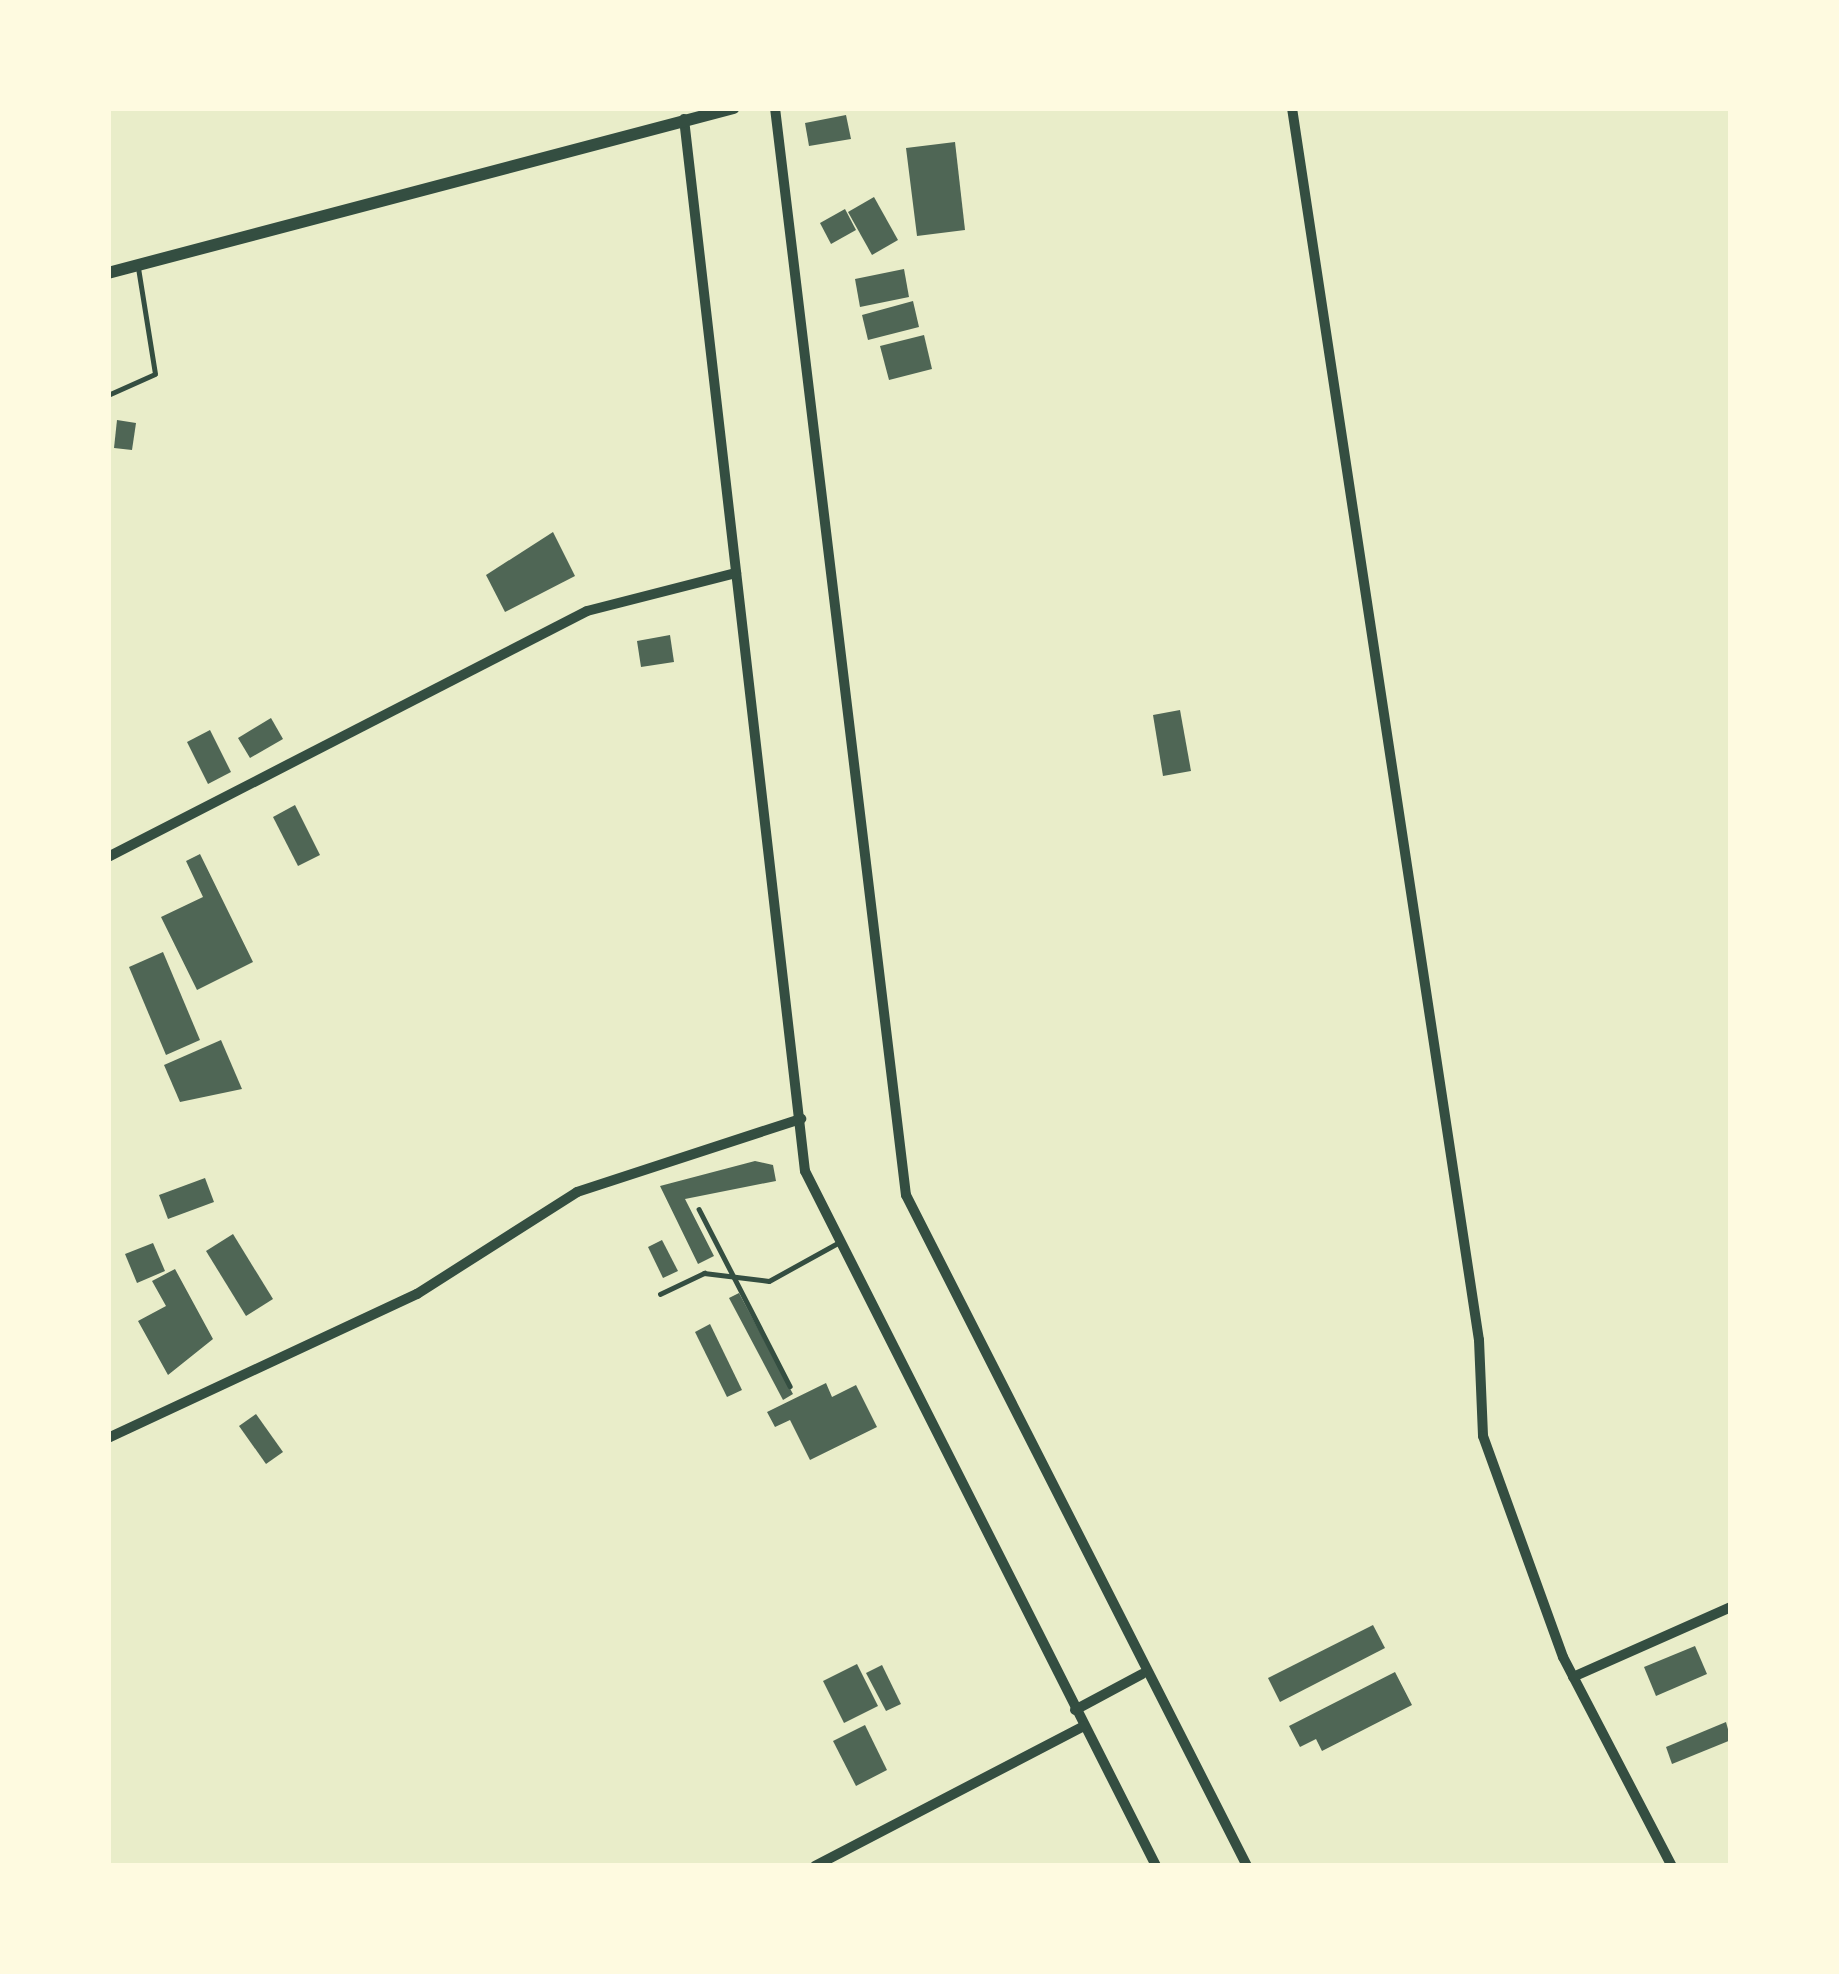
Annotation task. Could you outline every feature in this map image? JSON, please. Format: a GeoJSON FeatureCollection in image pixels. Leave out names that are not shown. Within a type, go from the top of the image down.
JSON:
{"type":"FeatureCollection","features":[{"type":"Feature","properties":{"kind":"street"},"geometry":{"type":"LineString","coordinates":[[108,273],[734,108]]}},
{"type":"Feature","properties":{"kind":"street"},"geometry":{"type":"LineString","coordinates":[[775,108],[905,1195],[1142,1673],[1247,1866]]}},
{"type":"Feature","properties":{"kind":"street"},"geometry":{"type":"LineString","coordinates":[[1292,108],[1479,1340],[1484,1436],[1574,1677],[1672,1866]]}},
{"type":"Feature","properties":{"kind":"street"},"geometry":{"type":"LineString","coordinates":[[684,119],[805,1171],[836,1244],[1156,1866]]}},
{"type":"Feature","properties":{"kind":"street"},"geometry":{"type":"LineString","coordinates":[[108,857],[586,611],[736,573]]}},
{"type":"Feature","properties":{"kind":"street"},"geometry":{"type":"LineString","coordinates":[[108,1438],[417,1294],[577,1192],[801,1119]]}},
{"type":"Feature","properties":{"kind":"street"},"geometry":{"type":"LineString","coordinates":[[1574,1677],[1731,1607]]}},
{"type":"Feature","properties":{"kind":"street"},"geometry":{"type":"LineString","coordinates":[[1076,1709],[1142,1673]]}},
{"type":"Feature","properties":{"kind":"street"},"geometry":{"type":"LineString","coordinates":[[815,1866],[1084,1726]]}},
{"type":"Feature","properties":{"kind":"lane"},"geometry":{"type":"LineString","coordinates":[[108,395],[155,374],[137,263]]}},
{"type":"Feature","properties":{"kind":"lane"},"geometry":{"type":"LineString","coordinates":[[699,1209],[790,1386]]}},
{"type":"Feature","properties":{"kind":"lane"},"geometry":{"type":"LineString","coordinates":[[660,1294],[704,1273],[769,1281],[836,1244]]}},
{"type":"Feature","properties":{"kind":"building"},"geometry":{"type":"Polygon","coordinates":[[[846,115],[851,139],[809,146],[805,123],[846,115]]]}},
{"type":"Feature","properties":{"kind":"building"},"geometry":{"type":"Polygon","coordinates":[[[955,142],[965,230],[917,236],[906,148],[955,142]]]}},
{"type":"Feature","properties":{"kind":"building"},"geometry":{"type":"Polygon","coordinates":[[[874,197],[898,240],[872,255],[848,212],[874,197]]]}},
{"type":"Feature","properties":{"kind":"building"},"geometry":{"type":"Polygon","coordinates":[[[845,209],[856,230],[831,244],[820,223],[845,209]]]}},
{"type":"Feature","properties":{"kind":"building"},"geometry":{"type":"Polygon","coordinates":[[[904,269],[909,297],[860,307],[855,279],[904,269]]]}},
{"type":"Feature","properties":{"kind":"building"},"geometry":{"type":"Polygon","coordinates":[[[913,301],[919,327],[868,340],[862,315],[913,301]]]}},
{"type":"Feature","properties":{"kind":"building"},"geometry":{"type":"Polygon","coordinates":[[[924,335],[932,369],[889,380],[880,346],[924,335]]]}},
{"type":"Feature","properties":{"kind":"building"},"geometry":{"type":"Polygon","coordinates":[[[117,420],[136,423],[132,450],[114,448],[117,420]]]}},
{"type":"Feature","properties":{"kind":"building"},"geometry":{"type":"Polygon","coordinates":[[[553,532],[575,576],[505,612],[486,575],[553,532]]]}},
{"type":"Feature","properties":{"kind":"building"},"geometry":{"type":"Polygon","coordinates":[[[670,635],[674,662],[641,667],[637,641],[670,635]]]}},
{"type":"Feature","properties":{"kind":"building"},"geometry":{"type":"Polygon","coordinates":[[[1180,710],[1191,771],[1163,776],[1153,715],[1180,710]]]}},
{"type":"Feature","properties":{"kind":"building"},"geometry":{"type":"Polygon","coordinates":[[[271,718],[283,739],[250,758],[238,738],[271,718]]]}},
{"type":"Feature","properties":{"kind":"building"},"geometry":{"type":"Polygon","coordinates":[[[210,730],[231,772],[208,784],[187,742],[210,730]]]}},
{"type":"Feature","properties":{"kind":"building"},"geometry":{"type":"Polygon","coordinates":[[[295,805],[320,855],[298,866],[273,817],[295,805]]]}},
{"type":"Feature","properties":{"kind":"building"},"geometry":{"type":"Polygon","coordinates":[[[200,854],[253,962],[197,990],[161,917],[203,897],[186,861],[200,854]]]}},
{"type":"Feature","properties":{"kind":"building"},"geometry":{"type":"Polygon","coordinates":[[[163,952],[200,1040],[166,1055],[129,967],[163,952]]]}},
{"type":"Feature","properties":{"kind":"building"},"geometry":{"type":"Polygon","coordinates":[[[221,1040],[242,1089],[180,1102],[164,1065],[221,1040]]]}},
{"type":"Feature","properties":{"kind":"building"},"geometry":{"type":"Polygon","coordinates":[[[755,1161],[773,1165],[776,1181],[685,1199],[714,1256],[698,1264],[660,1186],[755,1161]]]}},
{"type":"Feature","properties":{"kind":"building"},"geometry":{"type":"Polygon","coordinates":[[[205,1178],[214,1202],[168,1219],[159,1195],[205,1178]]]}},
{"type":"Feature","properties":{"kind":"building"},"geometry":{"type":"Polygon","coordinates":[[[233,1234],[273,1299],[246,1316],[206,1251],[233,1234]]]}},
{"type":"Feature","properties":{"kind":"building"},"geometry":{"type":"Polygon","coordinates":[[[662,1240],[678,1271],[663,1278],[648,1247],[662,1240]]]}},
{"type":"Feature","properties":{"kind":"building"},"geometry":{"type":"Polygon","coordinates":[[[153,1243],[165,1271],[137,1283],[125,1254],[153,1243]]]}},
{"type":"Feature","properties":{"kind":"building"},"geometry":{"type":"Polygon","coordinates":[[[175,1269],[213,1339],[168,1375],[138,1321],[166,1306],[152,1281],[175,1269]]]}},
{"type":"Feature","properties":{"kind":"building"},"geometry":{"type":"Polygon","coordinates":[[[739,1293],[793,1394],[783,1400],[729,1298],[739,1293]]]}},
{"type":"Feature","properties":{"kind":"building"},"geometry":{"type":"Polygon","coordinates":[[[710,1324],[742,1390],[727,1397],[695,1332],[710,1324]]]}},
{"type":"Feature","properties":{"kind":"building"},"geometry":{"type":"Polygon","coordinates":[[[826,1383],[832,1397],[856,1385],[877,1427],[810,1460],[790,1420],[775,1427],[767,1412],[826,1383]]]}},
{"type":"Feature","properties":{"kind":"building"},"geometry":{"type":"Polygon","coordinates":[[[256,1414],[283,1452],[266,1464],[239,1426],[256,1414]]]}},
{"type":"Feature","properties":{"kind":"building"},"geometry":{"type":"Polygon","coordinates":[[[1373,1625],[1385,1648],[1280,1702],[1268,1678],[1373,1625]]]}},
{"type":"Feature","properties":{"kind":"building"},"geometry":{"type":"Polygon","coordinates":[[[1695,1646],[1707,1674],[1656,1696],[1644,1667],[1695,1646]]]}},
{"type":"Feature","properties":{"kind":"building"},"geometry":{"type":"Polygon","coordinates":[[[857,1664],[878,1706],[844,1723],[823,1681],[857,1664]]]}},
{"type":"Feature","properties":{"kind":"building"},"geometry":{"type":"Polygon","coordinates":[[[882,1665],[901,1704],[886,1711],[866,1673],[882,1665]]]}},
{"type":"Feature","properties":{"kind":"building"},"geometry":{"type":"Polygon","coordinates":[[[1395,1672],[1412,1705],[1322,1751],[1316,1739],[1300,1747],[1289,1726],[1395,1672]]]}},
{"type":"Feature","properties":{"kind":"building"},"geometry":{"type":"Polygon","coordinates":[[[1726,1722],[1731,1740],[1672,1764],[1666,1747],[1726,1722]]]}},
{"type":"Feature","properties":{"kind":"building"},"geometry":{"type":"Polygon","coordinates":[[[865,1725],[887,1770],[856,1786],[833,1741],[865,1725]]]}}]}
